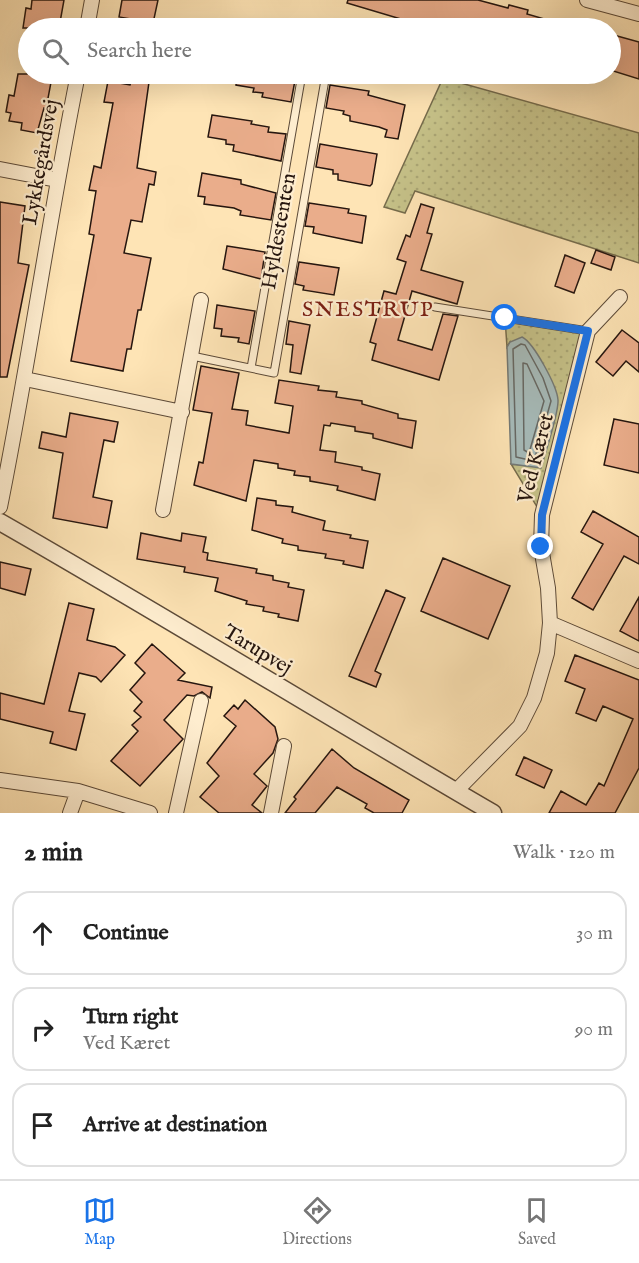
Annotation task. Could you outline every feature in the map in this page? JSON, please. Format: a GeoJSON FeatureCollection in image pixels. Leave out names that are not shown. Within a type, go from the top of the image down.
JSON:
{"type":"FeatureCollection","features":[{"type":"Feature","properties":{"kind":"street"},"geometry":{"type":"LineString","coordinates":[[89,18],[92,0]]}},
{"type":"Feature","properties":{"kind":"street"},"geometry":{"type":"LineString","coordinates":[[587,0],[639,14]]}},
{"type":"Feature","properties":{"kind":"street","name":"Lykkegårdsvej"},"geometry":{"type":"LineString","coordinates":[[0,507],[26,379],[57,180],[76,84]]}},
{"type":"Feature","properties":{"kind":"street"},"geometry":{"type":"LineString","coordinates":[[0,169],[57,180]]}},
{"type":"Feature","properties":{"kind":"street","name":"Ved Kæret"},"geometry":{"type":"LineString","coordinates":[[456,791],[520,726],[534,698],[547,653],[550,623],[548,588],[541,547],[542,515],[588,331],[620,297]]}},
{"type":"Feature","properties":{"kind":"street"},"geometry":{"type":"LineString","coordinates":[[163,510],[201,300]]}},
{"type":"Feature","properties":{"kind":"street"},"geometry":{"type":"LineString","coordinates":[[26,379],[182,412]]}},
{"type":"Feature","properties":{"kind":"street","name":"Tarupvej"},"geometry":{"type":"LineString","coordinates":[[0,522],[493,813]]}},
{"type":"Feature","properties":{"kind":"street"},"geometry":{"type":"LineString","coordinates":[[550,623],[639,660]]}},
{"type":"Feature","properties":{"kind":"street"},"geometry":{"type":"LineString","coordinates":[[176,813],[201,701]]}},
{"type":"Feature","properties":{"kind":"street"},"geometry":{"type":"LineString","coordinates":[[271,813],[284,746]]}},
{"type":"Feature","properties":{"kind":"street"},"geometry":{"type":"LineString","coordinates":[[0,780],[78,791],[150,813]]}},
{"type":"Feature","properties":{"kind":"street"},"geometry":{"type":"LineString","coordinates":[[70,813],[78,791]]}},
{"type":"Feature","properties":{"kind":"lane","name":"Hyldestenten"},"geometry":{"type":"LineString","coordinates":[[251,368],[300,84]]}},
{"type":"Feature","properties":{"kind":"lane","name":"Hyldestenten"},"geometry":{"type":"LineString","coordinates":[[192,356],[274,373],[324,84]]}},
{"type":"Feature","properties":{"kind":"lane"},"geometry":{"type":"LineString","coordinates":[[435,307],[588,331]]}},
{"type":"Feature","properties":{"kind":"shaded area"},"geometry":{"type":"Polygon","coordinates":[[[440,84],[464,84],[639,133],[639,263],[415,191],[405,213],[384,207],[440,84]]]}},
{"type":"Feature","properties":{"kind":"shaded area"},"geometry":{"type":"Polygon","coordinates":[[[505,318],[588,331],[542,515],[511,464],[541,467],[510,342],[507,347],[505,318]]]}},
{"type":"Feature","properties":{"kind":"water"},"geometry":{"type":"Polygon","coordinates":[[[522,337],[533,347],[544,366],[554,385],[558,400],[541,468],[511,464],[507,347],[510,342],[522,337]]]}},
{"type":"Feature","properties":{"kind":"building"},"geometry":{"type":"Polygon","coordinates":[[[32,0],[64,0],[61,18],[24,18],[26,8],[31,9],[32,0]]]}},
{"type":"Feature","properties":{"kind":"building"},"geometry":{"type":"Polygon","coordinates":[[[122,0],[158,0],[154,18],[119,17],[122,0]]]}},
{"type":"Feature","properties":{"kind":"building"},"geometry":{"type":"Polygon","coordinates":[[[348,0],[478,0],[508,8],[509,5],[528,10],[527,14],[541,18],[397,18],[347,3],[348,0]]]}},
{"type":"Feature","properties":{"kind":"building"},"geometry":{"type":"Polygon","coordinates":[[[621,37],[639,42],[639,79],[621,73],[621,37]]]}},
{"type":"Feature","properties":{"kind":"building"},"geometry":{"type":"Polygon","coordinates":[[[18,74],[18,84],[51,84],[46,109],[44,108],[37,133],[21,130],[22,123],[9,121],[11,113],[6,112],[9,95],[14,96],[18,74]]]}},
{"type":"Feature","properties":{"kind":"building"},"geometry":{"type":"Polygon","coordinates":[[[107,84],[149,84],[137,168],[156,172],[154,185],[149,184],[142,222],[131,220],[124,253],[151,258],[141,310],[138,310],[131,349],[127,349],[123,371],[71,361],[94,235],[89,234],[96,191],[89,190],[94,166],[101,168],[113,103],[104,102],[107,84]]]}},
{"type":"Feature","properties":{"kind":"building"},"geometry":{"type":"Polygon","coordinates":[[[294,84],[291,102],[262,97],[263,93],[253,92],[254,88],[236,85],[294,84]]]}},
{"type":"Feature","properties":{"kind":"building"},"geometry":{"type":"Polygon","coordinates":[[[330,85],[369,91],[368,95],[405,105],[398,139],[385,137],[387,130],[379,127],[350,121],[350,116],[343,114],[344,111],[326,108],[330,85]]]}},
{"type":"Feature","properties":{"kind":"building"},"geometry":{"type":"Polygon","coordinates":[[[212,115],[252,121],[251,124],[269,127],[268,132],[286,134],[281,161],[233,151],[234,145],[226,144],[226,140],[208,137],[212,115]]]}},
{"type":"Feature","properties":{"kind":"building"},"geometry":{"type":"Polygon","coordinates":[[[320,144],[377,154],[372,184],[370,186],[338,180],[338,174],[333,174],[333,170],[316,167],[320,144]]]}},
{"type":"Feature","properties":{"kind":"building"},"geometry":{"type":"Polygon","coordinates":[[[202,173],[241,180],[241,184],[276,193],[271,220],[240,215],[241,211],[234,208],[204,204],[205,197],[198,196],[202,173]]]}},
{"type":"Feature","properties":{"kind":"building"},"geometry":{"type":"Polygon","coordinates":[[[0,202],[25,206],[18,263],[29,265],[7,377],[0,377],[0,202]]]}},
{"type":"Feature","properties":{"kind":"building"},"geometry":{"type":"Polygon","coordinates":[[[309,203],[349,209],[348,213],[366,216],[362,243],[313,233],[314,227],[305,226],[309,203]]]}},
{"type":"Feature","properties":{"kind":"building"},"geometry":{"type":"Polygon","coordinates":[[[421,204],[434,208],[427,233],[432,234],[421,270],[463,282],[457,304],[412,291],[398,340],[432,350],[443,314],[458,316],[439,380],[372,360],[376,344],[370,342],[384,291],[396,294],[406,262],[397,259],[406,235],[410,237],[421,204]]]}},
{"type":"Feature","properties":{"kind":"building"},"geometry":{"type":"Polygon","coordinates":[[[227,246],[265,252],[261,279],[223,269],[227,246]]]}},
{"type":"Feature","properties":{"kind":"building"},"geometry":{"type":"Polygon","coordinates":[[[596,250],[615,257],[611,270],[591,263],[596,250]]]}},
{"type":"Feature","properties":{"kind":"building"},"geometry":{"type":"Polygon","coordinates":[[[565,255],[585,263],[574,293],[555,286],[565,255]]]}},
{"type":"Feature","properties":{"kind":"building"},"geometry":{"type":"Polygon","coordinates":[[[299,262],[339,268],[334,295],[303,290],[304,286],[295,284],[299,262]]]}},
{"type":"Feature","properties":{"kind":"building"},"geometry":{"type":"Polygon","coordinates":[[[217,305],[255,311],[249,344],[238,342],[239,338],[221,336],[222,329],[214,328],[217,305]]]}},
{"type":"Feature","properties":{"kind":"building"},"geometry":{"type":"Polygon","coordinates":[[[289,321],[310,325],[301,374],[290,372],[293,345],[286,344],[289,321]]]}},
{"type":"Feature","properties":{"kind":"building"},"geometry":{"type":"Polygon","coordinates":[[[622,330],[639,343],[639,372],[626,361],[613,376],[596,362],[622,330]]]}},
{"type":"Feature","properties":{"kind":"building"},"geometry":{"type":"Polygon","coordinates":[[[201,366],[239,373],[232,409],[248,411],[246,425],[289,433],[293,406],[275,403],[279,380],[319,386],[318,390],[337,392],[336,397],[362,401],[362,404],[398,414],[398,418],[416,421],[412,448],[373,438],[373,434],[355,431],[355,427],[331,423],[330,426],[324,425],[320,450],[336,452],[335,462],[362,467],[362,470],[380,474],[375,500],[337,490],[338,486],[310,481],[310,477],[294,475],[295,471],[278,468],[278,464],[254,460],[246,501],[194,485],[199,462],[203,463],[212,413],[193,410],[201,366]]]}},
{"type":"Feature","properties":{"kind":"building"},"geometry":{"type":"Polygon","coordinates":[[[70,413],[118,422],[114,442],[104,440],[93,497],[112,501],[107,528],[53,518],[63,453],[39,448],[42,432],[66,437],[70,413]]]}},
{"type":"Feature","properties":{"kind":"building"},"geometry":{"type":"Polygon","coordinates":[[[614,419],[639,424],[639,473],[604,465],[614,419]]]}},
{"type":"Feature","properties":{"kind":"building"},"geometry":{"type":"Polygon","coordinates":[[[257,498],[276,501],[276,505],[293,507],[292,512],[325,521],[323,530],[368,541],[363,568],[343,564],[344,561],[325,558],[326,554],[298,550],[298,546],[282,543],[283,539],[252,530],[257,498]]]}},
{"type":"Feature","properties":{"kind":"building"},"geometry":{"type":"Polygon","coordinates":[[[593,511],[639,537],[639,564],[624,556],[593,610],[572,598],[603,544],[581,532],[593,511]]]}},
{"type":"Feature","properties":{"kind":"building"},"geometry":{"type":"Polygon","coordinates":[[[141,533],[181,541],[182,533],[206,537],[203,552],[208,553],[207,560],[257,569],[256,573],[273,576],[273,580],[289,583],[288,587],[304,590],[298,621],[278,617],[279,614],[263,611],[264,607],[246,604],[247,601],[215,591],[218,578],[184,572],[185,567],[137,559],[141,533]]]}},
{"type":"Feature","properties":{"kind":"building"},"geometry":{"type":"Polygon","coordinates":[[[443,558],[510,586],[488,639],[421,611],[443,558]]]}},
{"type":"Feature","properties":{"kind":"building"},"geometry":{"type":"Polygon","coordinates":[[[0,562],[31,569],[25,595],[0,588],[0,562]]]}},
{"type":"Feature","properties":{"kind":"building"},"geometry":{"type":"Polygon","coordinates":[[[386,590],[405,598],[375,671],[381,674],[376,687],[349,676],[386,590]]]}},
{"type":"Feature","properties":{"kind":"building"},"geometry":{"type":"Polygon","coordinates":[[[639,597],[639,641],[620,631],[639,597]]]}},
{"type":"Feature","properties":{"kind":"building"},"geometry":{"type":"Polygon","coordinates":[[[69,603],[94,609],[87,640],[115,647],[125,655],[101,682],[96,677],[79,673],[69,711],[85,714],[76,750],[50,743],[53,732],[0,719],[0,693],[44,704],[69,603]]]}},
{"type":"Feature","properties":{"kind":"building"},"geometry":{"type":"Polygon","coordinates":[[[152,644],[185,673],[178,680],[212,687],[210,698],[202,692],[194,696],[187,695],[164,720],[183,739],[140,786],[111,761],[138,731],[132,725],[141,717],[134,711],[142,702],[130,690],[145,673],[135,663],[152,644]]]}},
{"type":"Feature","properties":{"kind":"building"},"geometry":{"type":"Polygon","coordinates":[[[575,655],[639,680],[639,768],[615,813],[549,813],[561,791],[586,805],[599,783],[604,786],[633,719],[603,706],[596,721],[576,713],[585,689],[565,681],[575,655]]]}},
{"type":"Feature","properties":{"kind":"building"},"geometry":{"type":"Polygon","coordinates":[[[245,700],[275,727],[278,739],[273,753],[254,774],[267,786],[252,805],[262,813],[219,813],[200,797],[219,776],[207,763],[236,726],[224,716],[234,705],[238,709],[245,700]]]}},
{"type":"Feature","properties":{"kind":"building"},"geometry":{"type":"Polygon","coordinates":[[[332,749],[354,768],[409,800],[402,813],[374,813],[365,808],[367,804],[337,787],[315,813],[285,813],[296,799],[294,797],[332,749]]]}},
{"type":"Feature","properties":{"kind":"building"},"geometry":{"type":"Polygon","coordinates":[[[524,757],[552,770],[544,788],[516,775],[524,757]]]}},
{"type":"Feature","properties":{"kind":"district","name":"SNESTRUP"},"geometry":{"type":"Point","coordinates":[368,308]}},
{"type":"Feature","properties":{"kind":"route"},"geometry":{"type":"LineString","coordinates":[[505,318],[588,331],[542,515],[541,547]]}}]}
